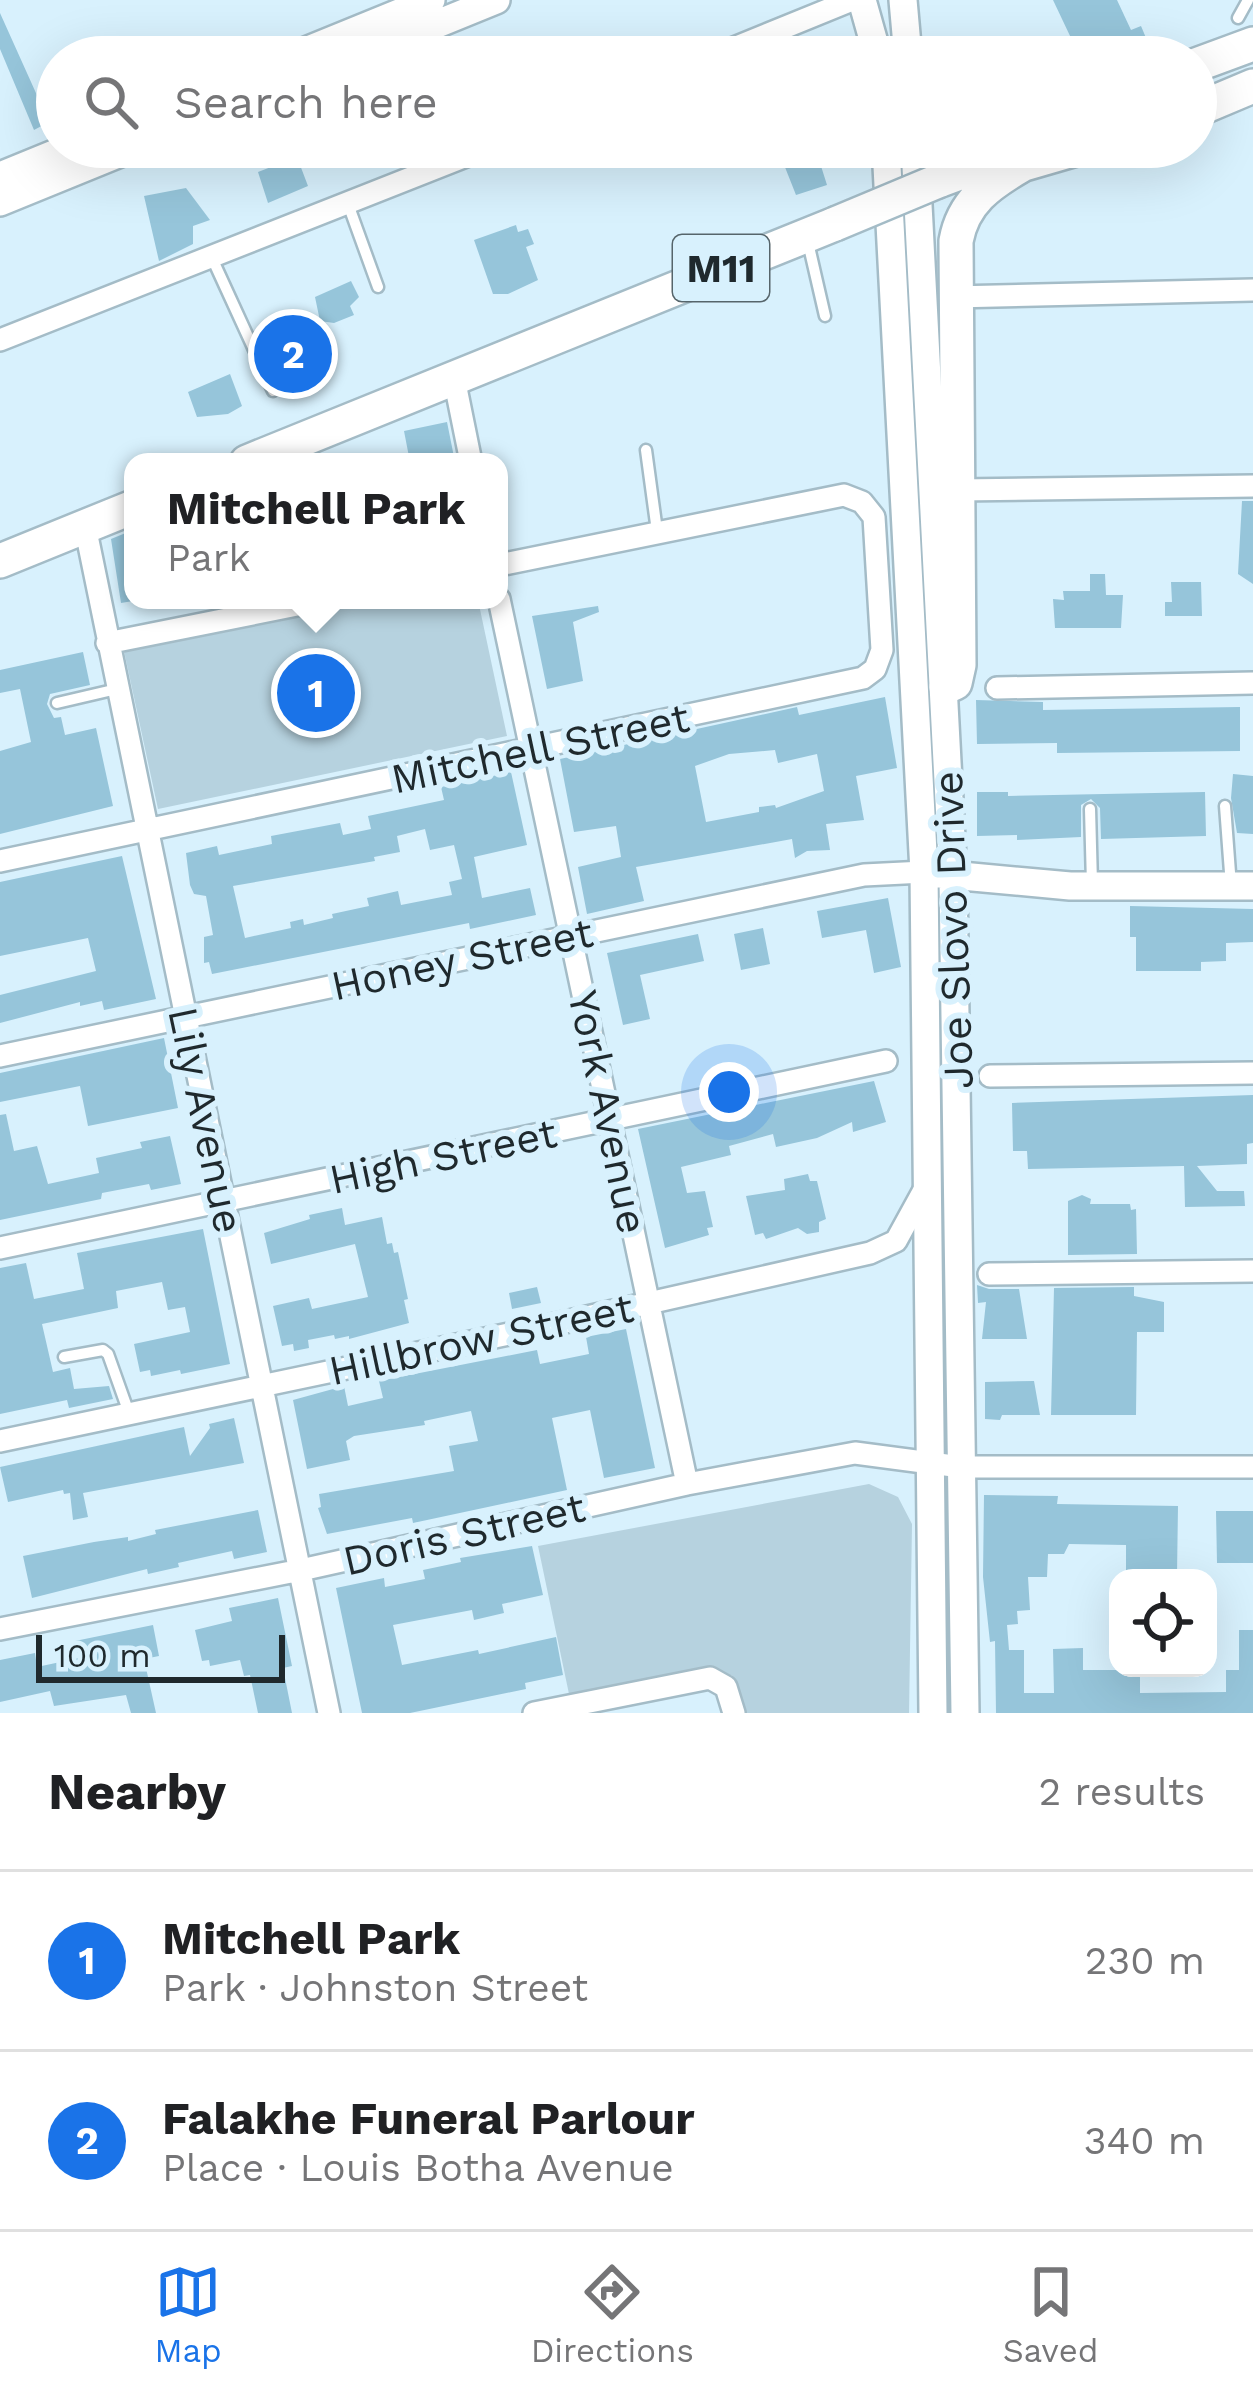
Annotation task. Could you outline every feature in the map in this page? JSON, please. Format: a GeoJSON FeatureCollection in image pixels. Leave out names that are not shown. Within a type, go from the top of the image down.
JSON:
{"type":"FeatureCollection","features":[{"type":"Feature","properties":{"kind":"main road"},"geometry":{"type":"LineString","coordinates":[[343,36],[431,0]]}},
{"type":"Feature","properties":{"kind":"main road"},"geometry":{"type":"LineString","coordinates":[[408,36],[496,0]]}},
{"type":"Feature","properties":{"kind":"main road"},"geometry":{"type":"LineString","coordinates":[[862,0],[872,36]]}},
{"type":"Feature","properties":{"kind":"main road"},"geometry":{"type":"LineString","coordinates":[[903,0],[906,36]]}},
{"type":"Feature","properties":{"kind":"main road"},"geometry":{"type":"LineString","coordinates":[[1217,101],[1253,86]]}},
{"type":"Feature","properties":{"kind":"main road"},"geometry":{"type":"LineString","coordinates":[[0,176],[36,161]]}},
{"type":"Feature","properties":{"kind":"main road"},"geometry":{"type":"LineString","coordinates":[[0,202],[83,168]]}},
{"type":"Feature","properties":{"kind":"main road","name":"Joe Slovo Drive"},"geometry":{"type":"LineString","coordinates":[[887,168],[924,872],[933,1713]]}},
{"type":"Feature","properties":{"kind":"main road","name":"Joe Slovo Drive"},"geometry":{"type":"LineString","coordinates":[[916,168],[953,877],[965,1713]]}},
{"type":"Feature","properties":{"kind":"main road","name":"M11"},"geometry":{"type":"LineString","coordinates":[[269,453],[821,230],[950,176],[959,168]]}},
{"type":"Feature","properties":{"kind":"main road","name":"M11"},"geometry":{"type":"LineString","coordinates":[[950,176],[983,176],[1011,168]]}},
{"type":"Feature","properties":{"kind":"main road"},"geometry":{"type":"LineString","coordinates":[[946,687],[955,683],[959,665],[954,256],[963,216],[986,188],[1017,168]]}},
{"type":"Feature","properties":{"kind":"main road"},"geometry":{"type":"LineString","coordinates":[[0,561],[124,511]]}},
{"type":"Feature","properties":{"kind":"main road"},"geometry":{"type":"LineString","coordinates":[[924,872],[1093,886],[1242,886]]}},
{"type":"Feature","properties":{"kind":"street"},"geometry":{"type":"LineString","coordinates":[[764,36],[852,0]]}},
{"type":"Feature","properties":{"kind":"street"},"geometry":{"type":"LineString","coordinates":[[0,340],[437,168]]}},
{"type":"Feature","properties":{"kind":"street"},"geometry":{"type":"LineString","coordinates":[[953,297],[1253,290]]}},
{"type":"Feature","properties":{"kind":"street"},"geometry":{"type":"LineString","coordinates":[[454,378],[469,453]]}},
{"type":"Feature","properties":{"kind":"street"},"geometry":{"type":"LineString","coordinates":[[958,490],[1253,486]]}},
{"type":"Feature","properties":{"kind":"street","name":"Mitchell Street"},"geometry":{"type":"LineString","coordinates":[[0,861],[868,676],[880,660],[883,642],[874,517],[862,502],[831,495],[657,532]]}},
{"type":"Feature","properties":{"kind":"street","name":"Lily Avenue"},"geometry":{"type":"LineString","coordinates":[[85,526],[329,1713]]}},
{"type":"Feature","properties":{"kind":"street"},"geometry":{"type":"LineString","coordinates":[[508,563],[657,532]]}},
{"type":"Feature","properties":{"kind":"street"},"geometry":{"type":"LineString","coordinates":[[107,643],[277,609]]}},
{"type":"Feature","properties":{"kind":"street","name":"York Avenue"},"geometry":{"type":"LineString","coordinates":[[501,609],[687,1484]]}},
{"type":"Feature","properties":{"kind":"street"},"geometry":{"type":"LineString","coordinates":[[998,688],[1253,683]]}},
{"type":"Feature","properties":{"kind":"street","name":"Honey Street"},"geometry":{"type":"LineString","coordinates":[[0,1056],[864,874],[924,872]]}},
{"type":"Feature","properties":{"kind":"street","name":"High Street"},"geometry":{"type":"LineString","coordinates":[[0,1248],[886,1061]]}},
{"type":"Feature","properties":{"kind":"street"},"geometry":{"type":"LineString","coordinates":[[990,1076],[1253,1073]]}},
{"type":"Feature","properties":{"kind":"street","name":"Hillbrow Street"},"geometry":{"type":"LineString","coordinates":[[0,1441],[647,1304],[887,1247],[904,1232],[926,1185]]}},
{"type":"Feature","properties":{"kind":"street"},"geometry":{"type":"LineString","coordinates":[[989,1274],[1253,1271]]}},
{"type":"Feature","properties":{"kind":"street","name":"Doris Street"},"geometry":{"type":"LineString","coordinates":[[0,1629],[855,1453],[961,1467],[1253,1467]]}},
{"type":"Feature","properties":{"kind":"street"},"geometry":{"type":"LineString","coordinates":[[534,1713],[710,1678],[726,1687],[734,1713]]}},
{"type":"Feature","properties":{"kind":"lane"},"geometry":{"type":"LineString","coordinates":[[1243,37],[1248,0]]}},
{"type":"Feature","properties":{"kind":"lane"},"geometry":{"type":"LineString","coordinates":[[348,204],[378,287]]}},
{"type":"Feature","properties":{"kind":"lane"},"geometry":{"type":"LineString","coordinates":[[821,230],[825,316]]}},
{"type":"Feature","properties":{"kind":"lane"},"geometry":{"type":"LineString","coordinates":[[212,258],[273,392]]}},
{"type":"Feature","properties":{"kind":"lane"},"geometry":{"type":"LineString","coordinates":[[646,450],[657,532]]}},
{"type":"Feature","properties":{"kind":"lane"},"geometry":{"type":"LineString","coordinates":[[57,703],[117,689]]}},
{"type":"Feature","properties":{"kind":"lane"},"geometry":{"type":"LineString","coordinates":[[1225,806],[1242,886]]}},
{"type":"Feature","properties":{"kind":"lane"},"geometry":{"type":"LineString","coordinates":[[1090,809],[1093,886]]}},
{"type":"Feature","properties":{"kind":"lane"},"geometry":{"type":"LineString","coordinates":[[64,1357],[108,1354],[129,1413]]}},
{"type":"Feature","properties":{"kind":"shaded area"},"geometry":{"type":"Polygon","coordinates":[[[324,609],[480,609],[507,736],[158,809],[124,651],[324,609]]]}},
{"type":"Feature","properties":{"kind":"shaded area"},"geometry":{"type":"Polygon","coordinates":[[[869,1484],[898,1497],[912,1524],[909,1713],[743,1713],[732,1675],[569,1694],[538,1546],[869,1484]]]}},
{"type":"Feature","properties":{"kind":"building"},"geometry":{"type":"Polygon","coordinates":[[[1053,0],[1117,0],[1131,30],[1141,26],[1145,36],[1070,36],[1053,0]]]}},
{"type":"Feature","properties":{"kind":"building"},"geometry":{"type":"Polygon","coordinates":[[[0,13],[36,93],[34,130],[0,49],[0,13]]]}},
{"type":"Feature","properties":{"kind":"building"},"geometry":{"type":"Polygon","coordinates":[[[301,168],[308,186],[268,203],[258,172],[301,168]]]}},
{"type":"Feature","properties":{"kind":"building"},"geometry":{"type":"Polygon","coordinates":[[[785,168],[822,168],[827,185],[796,195],[785,168]]]}},
{"type":"Feature","properties":{"kind":"building"},"geometry":{"type":"Polygon","coordinates":[[[186,188],[210,220],[193,226],[193,244],[159,261],[144,196],[186,188]]]}},
{"type":"Feature","properties":{"kind":"building"},"geometry":{"type":"Polygon","coordinates":[[[516,225],[518,232],[528,229],[534,244],[526,247],[538,280],[508,294],[493,294],[474,240],[516,225]]]}},
{"type":"Feature","properties":{"kind":"building"},"geometry":{"type":"Polygon","coordinates":[[[351,281],[359,297],[350,306],[354,315],[334,323],[320,321],[315,297],[351,281]]]}},
{"type":"Feature","properties":{"kind":"building"},"geometry":{"type":"Polygon","coordinates":[[[313,319],[327,352],[308,359],[315,382],[299,388],[285,364],[273,368],[262,344],[313,319]]]}},
{"type":"Feature","properties":{"kind":"building"},"geometry":{"type":"Polygon","coordinates":[[[230,374],[242,406],[228,414],[197,417],[188,392],[230,374]]]}},
{"type":"Feature","properties":{"kind":"building"},"geometry":{"type":"Polygon","coordinates":[[[447,422],[453,453],[408,453],[404,431],[447,422]]]}},
{"type":"Feature","properties":{"kind":"building"},"geometry":{"type":"Polygon","coordinates":[[[1242,501],[1253,501],[1253,584],[1238,574],[1242,501]]]}},
{"type":"Feature","properties":{"kind":"building"},"geometry":{"type":"Polygon","coordinates":[[[124,534],[124,602],[121,603],[111,539],[124,534]]]}},
{"type":"Feature","properties":{"kind":"building"},"geometry":{"type":"Polygon","coordinates":[[[1090,574],[1105,574],[1106,595],[1123,595],[1121,628],[1055,628],[1053,599],[1064,600],[1063,591],[1090,591],[1090,574]]]}},
{"type":"Feature","properties":{"kind":"building"},"geometry":{"type":"Polygon","coordinates":[[[1171,582],[1201,582],[1202,616],[1165,616],[1165,602],[1172,602],[1171,582]]]}},
{"type":"Feature","properties":{"kind":"building"},"geometry":{"type":"Polygon","coordinates":[[[598,606],[599,612],[573,622],[583,681],[547,689],[532,616],[598,606]]]}},
{"type":"Feature","properties":{"kind":"building"},"geometry":{"type":"Polygon","coordinates":[[[83,652],[90,685],[50,694],[47,704],[54,718],[61,717],[65,735],[96,728],[113,806],[0,834],[0,751],[31,742],[20,689],[0,693],[0,670],[83,652]]]}},
{"type":"Feature","properties":{"kind":"building"},"geometry":{"type":"Polygon","coordinates":[[[885,697],[897,768],[856,776],[864,820],[826,824],[830,850],[807,851],[795,858],[792,839],[636,867],[644,901],[587,914],[578,867],[621,857],[616,826],[574,832],[560,759],[797,707],[799,715],[885,697]],[[775,750],[729,754],[695,766],[706,822],[759,812],[759,807],[776,808],[824,791],[817,754],[778,763],[775,750]]]}},
{"type":"Feature","properties":{"kind":"building"},"geometry":{"type":"Polygon","coordinates":[[[976,700],[1043,702],[1043,710],[1240,707],[1240,751],[1057,753],[1057,743],[977,744],[976,700]]]}},
{"type":"Feature","properties":{"kind":"building"},"geometry":{"type":"Polygon","coordinates":[[[511,772],[527,845],[474,857],[482,898],[530,888],[536,915],[470,929],[469,923],[212,974],[209,962],[204,963],[204,937],[213,935],[206,896],[194,894],[186,853],[217,846],[219,855],[272,844],[271,836],[340,823],[343,835],[371,829],[368,816],[444,800],[441,787],[511,772]],[[425,829],[397,836],[400,852],[374,857],[375,861],[233,886],[245,938],[291,928],[290,922],[303,919],[304,925],[333,918],[332,914],[369,906],[367,898],[398,891],[401,905],[452,895],[449,882],[462,879],[454,845],[430,850],[425,829]]]}},
{"type":"Feature","properties":{"kind":"building"},"geometry":{"type":"Polygon","coordinates":[[[1233,774],[1253,776],[1253,834],[1237,833],[1231,798],[1233,774]]]}},
{"type":"Feature","properties":{"kind":"building"},"geometry":{"type":"Polygon","coordinates":[[[977,792],[1008,792],[1008,796],[1205,792],[1206,836],[1101,839],[1100,808],[1091,799],[1081,805],[1081,837],[1017,840],[1017,835],[977,836],[977,792]]]}},
{"type":"Feature","properties":{"kind":"building"},"geometry":{"type":"Polygon","coordinates":[[[122,856],[156,999],[104,1010],[102,1001],[80,1006],[80,1002],[0,1023],[0,995],[96,971],[88,938],[0,956],[0,882],[122,856]]]}},
{"type":"Feature","properties":{"kind":"building"},"geometry":{"type":"Polygon","coordinates":[[[888,898],[901,967],[874,973],[866,930],[822,938],[817,911],[888,898]]]}},
{"type":"Feature","properties":{"kind":"building"},"geometry":{"type":"Polygon","coordinates":[[[1130,906],[1253,909],[1253,942],[1226,943],[1226,961],[1201,962],[1201,971],[1136,971],[1130,906]]]}},
{"type":"Feature","properties":{"kind":"building"},"geometry":{"type":"Polygon","coordinates":[[[763,928],[770,964],[741,970],[734,934],[763,928]]]}},
{"type":"Feature","properties":{"kind":"building"},"geometry":{"type":"Polygon","coordinates":[[[698,934],[704,961],[640,975],[650,1019],[623,1025],[607,953],[698,934]]]}},
{"type":"Feature","properties":{"kind":"building"},"geometry":{"type":"Polygon","coordinates":[[[164,1038],[178,1108],[88,1126],[80,1086],[0,1102],[0,1073],[164,1038]]]}},
{"type":"Feature","properties":{"kind":"building"},"geometry":{"type":"Polygon","coordinates":[[[874,1081],[886,1122],[853,1132],[852,1122],[817,1138],[776,1147],[773,1134],[729,1146],[731,1155],[681,1167],[687,1193],[705,1191],[713,1227],[707,1228],[709,1235],[665,1248],[638,1129],[874,1081]]]}},
{"type":"Feature","properties":{"kind":"building"},"geometry":{"type":"Polygon","coordinates":[[[1253,1095],[1253,1143],[1247,1144],[1247,1164],[1197,1166],[1217,1191],[1244,1191],[1245,1206],[1185,1207],[1184,1166],[1028,1169],[1027,1151],[1013,1151],[1012,1103],[1253,1095]]]}},
{"type":"Feature","properties":{"kind":"building"},"geometry":{"type":"Polygon","coordinates":[[[6,1114],[14,1151],[37,1146],[48,1184],[99,1173],[96,1158],[170,1136],[181,1184],[151,1190],[149,1184],[102,1193],[101,1199],[0,1220],[0,1115],[6,1114]]]}},
{"type":"Feature","properties":{"kind":"building"},"geometry":{"type":"Polygon","coordinates":[[[808,1174],[810,1181],[817,1181],[826,1219],[819,1222],[819,1232],[807,1234],[798,1228],[766,1239],[763,1233],[755,1235],[746,1196],[785,1190],[784,1179],[808,1174]]]}},
{"type":"Feature","properties":{"kind":"building"},"geometry":{"type":"Polygon","coordinates":[[[1082,1195],[1091,1199],[1090,1204],[1130,1204],[1131,1210],[1136,1209],[1137,1254],[1068,1255],[1068,1201],[1082,1195]]]}},
{"type":"Feature","properties":{"kind":"building"},"geometry":{"type":"Polygon","coordinates":[[[342,1208],[345,1225],[382,1217],[387,1244],[392,1243],[394,1253],[398,1252],[409,1323],[349,1339],[335,1339],[334,1335],[308,1340],[309,1348],[294,1351],[293,1344],[282,1346],[273,1306],[309,1298],[312,1309],[368,1297],[355,1244],[271,1264],[264,1233],[342,1208]]]}},
{"type":"Feature","properties":{"kind":"building"},"geometry":{"type":"Polygon","coordinates":[[[203,1229],[230,1364],[181,1374],[180,1370],[151,1376],[150,1370],[140,1372],[134,1344],[190,1332],[185,1307],[168,1310],[162,1282],[116,1291],[118,1308],[42,1324],[53,1372],[70,1368],[74,1389],[109,1386],[113,1399],[69,1408],[67,1400],[0,1414],[0,1268],[26,1263],[34,1299],[84,1289],[77,1253],[203,1229]]]}},
{"type":"Feature","properties":{"kind":"building"},"geometry":{"type":"Polygon","coordinates":[[[977,1285],[1019,1289],[1027,1339],[982,1339],[986,1302],[978,1303],[977,1285]]]}},
{"type":"Feature","properties":{"kind":"building"},"geometry":{"type":"Polygon","coordinates":[[[537,1287],[541,1303],[512,1309],[509,1293],[537,1287]]]}},
{"type":"Feature","properties":{"kind":"building"},"geometry":{"type":"Polygon","coordinates":[[[1134,1287],[1134,1296],[1164,1302],[1164,1332],[1137,1332],[1136,1415],[1051,1415],[1054,1288],[1134,1287]]]}},
{"type":"Feature","properties":{"kind":"building"},"geometry":{"type":"Polygon","coordinates":[[[626,1329],[655,1468],[604,1478],[590,1410],[552,1418],[567,1490],[413,1523],[412,1518],[327,1534],[318,1508],[319,1494],[454,1471],[449,1446],[478,1441],[471,1411],[424,1421],[425,1425],[354,1436],[346,1441],[350,1460],[307,1469],[293,1400],[344,1386],[348,1406],[383,1398],[379,1381],[537,1350],[540,1364],[589,1354],[586,1337],[626,1329]]]}},
{"type":"Feature","properties":{"kind":"building"},"geometry":{"type":"Polygon","coordinates":[[[1034,1381],[1040,1415],[985,1419],[985,1382],[1034,1381]]]}},
{"type":"Feature","properties":{"kind":"building"},"geometry":{"type":"Polygon","coordinates":[[[234,1418],[244,1463],[83,1493],[88,1517],[73,1520],[70,1493],[63,1490],[8,1502],[0,1467],[184,1427],[190,1456],[209,1424],[234,1418]]]}},
{"type":"Feature","properties":{"kind":"building"},"geometry":{"type":"Polygon","coordinates":[[[984,1495],[1058,1496],[1057,1504],[1178,1506],[1177,1569],[1126,1569],[1126,1545],[1069,1544],[1064,1554],[1048,1554],[1047,1577],[1028,1577],[1030,1610],[1017,1611],[1018,1624],[1007,1625],[1009,1650],[1024,1650],[1024,1693],[1054,1693],[1053,1649],[1083,1648],[1083,1670],[1109,1670],[1109,1677],[1140,1677],[1140,1693],[1226,1692],[1226,1670],[1239,1670],[1239,1630],[1253,1630],[1253,1713],[996,1713],[995,1641],[990,1642],[983,1577],[984,1495]]]}},
{"type":"Feature","properties":{"kind":"building"},"geometry":{"type":"Polygon","coordinates":[[[258,1510],[267,1552],[234,1559],[232,1551],[32,1598],[23,1556],[128,1537],[128,1541],[156,1534],[155,1530],[258,1510]]]}},
{"type":"Feature","properties":{"kind":"building"},"geometry":{"type":"Polygon","coordinates":[[[1216,1511],[1253,1511],[1253,1563],[1217,1563],[1216,1511]]]}},
{"type":"Feature","properties":{"kind":"building"},"geometry":{"type":"Polygon","coordinates":[[[532,1546],[543,1595],[502,1604],[504,1613],[474,1620],[472,1610],[393,1625],[402,1665],[556,1637],[563,1675],[525,1683],[526,1689],[410,1713],[362,1713],[336,1588],[384,1578],[385,1587],[425,1579],[423,1570],[461,1562],[460,1558],[532,1546]]]}},
{"type":"Feature","properties":{"kind":"building"},"geometry":{"type":"Polygon","coordinates":[[[278,1598],[292,1666],[283,1668],[292,1713],[258,1713],[250,1675],[244,1676],[240,1660],[210,1666],[209,1660],[202,1661],[195,1630],[232,1621],[229,1608],[278,1598]]]}},
{"type":"Feature","properties":{"kind":"building"},"geometry":{"type":"Polygon","coordinates":[[[153,1625],[159,1656],[144,1659],[156,1713],[131,1713],[126,1695],[54,1706],[50,1691],[0,1702],[0,1660],[35,1653],[37,1667],[79,1658],[75,1641],[153,1625]]]}},
{"type":"Feature","properties":{"kind":"place","name":"Falakhe Funeral Parlour"},"geometry":{"type":"Point","coordinates":[293,354]}},
{"type":"Feature","properties":{"kind":"place","name":"Mitchell Park"},"geometry":{"type":"Point","coordinates":[316,693]}}]}
